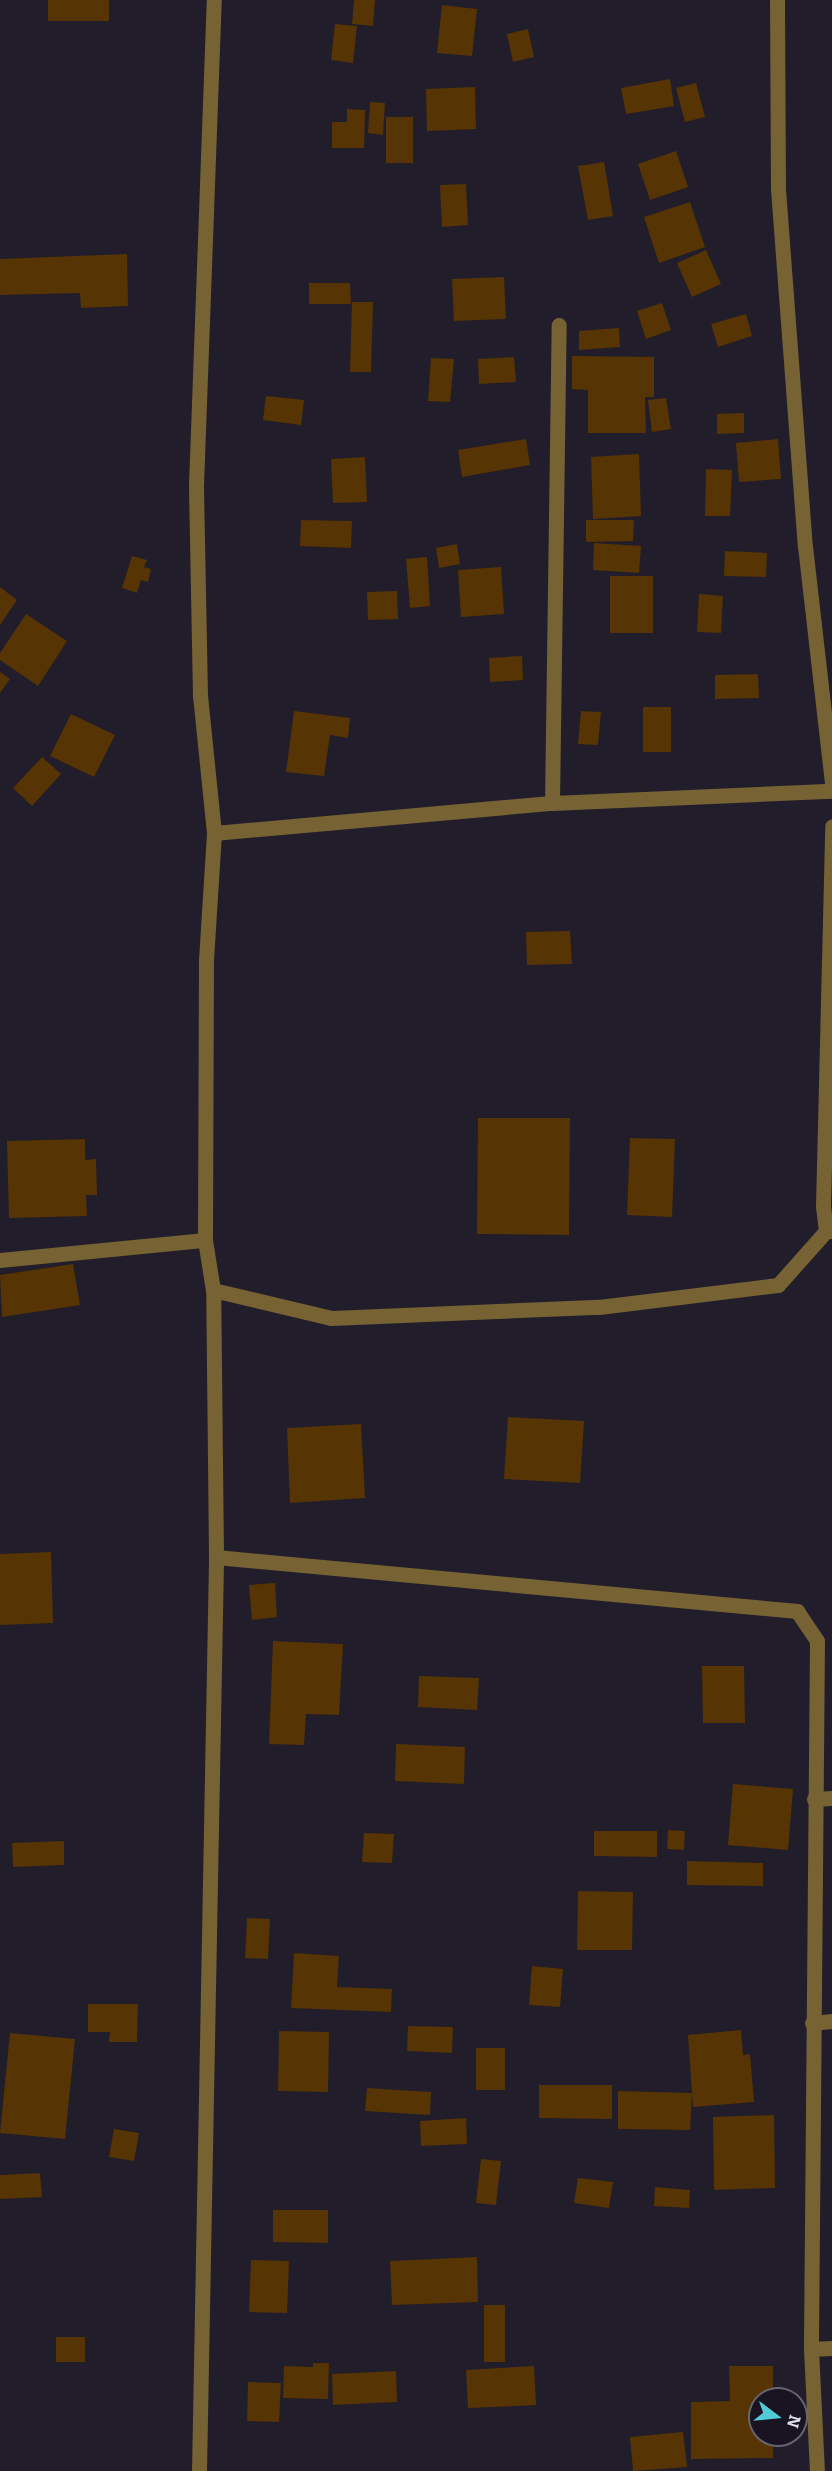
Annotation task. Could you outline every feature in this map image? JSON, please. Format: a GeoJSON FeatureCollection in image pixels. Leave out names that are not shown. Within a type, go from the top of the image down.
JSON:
{"type":"FeatureCollection","features":[{"type":"Feature","properties":{"kind":"street"},"geometry":{"type":"LineString","coordinates":[[199,2471],[216,1557],[213,1290],[205,1240],[206,960],[214,833],[200,696],[196,485],[214,0]]}},
{"type":"Feature","properties":{"kind":"street"},"geometry":{"type":"LineString","coordinates":[[777,0],[778,189],[805,546],[832,783]]}},
{"type":"Feature","properties":{"kind":"street"},"geometry":{"type":"LineString","coordinates":[[552,803],[559,325]]}},
{"type":"Feature","properties":{"kind":"street"},"geometry":{"type":"LineString","coordinates":[[214,833],[552,803],[832,791]]}},
{"type":"Feature","properties":{"kind":"street"},"geometry":{"type":"LineString","coordinates":[[213,1290],[331,1318],[599,1307],[778,1285],[829,1231],[823,1206],[832,826]]}},
{"type":"Feature","properties":{"kind":"street"},"geometry":{"type":"LineString","coordinates":[[0,1260],[205,1240]]}},
{"type":"Feature","properties":{"kind":"street"},"geometry":{"type":"LineString","coordinates":[[216,1557],[797,1611],[817,1641],[811,2349],[817,2471]]}},
{"type":"Feature","properties":{"kind":"street"},"geometry":{"type":"LineString","coordinates":[[814,1799],[832,1798]]}},
{"type":"Feature","properties":{"kind":"street"},"geometry":{"type":"LineString","coordinates":[[812,2023],[832,2021]]}},
{"type":"Feature","properties":{"kind":"street"},"geometry":{"type":"LineString","coordinates":[[811,2349],[832,2348]]}},
{"type":"Feature","properties":{"kind":"building"},"geometry":{"type":"Polygon","coordinates":[[[48,0],[109,0],[109,21],[48,21],[48,0]]]}},
{"type":"Feature","properties":{"kind":"building"},"geometry":{"type":"Polygon","coordinates":[[[354,0],[375,0],[373,26],[352,24],[354,0]]]}},
{"type":"Feature","properties":{"kind":"building"},"geometry":{"type":"Polygon","coordinates":[[[442,5],[477,9],[472,56],[437,53],[442,5]]]}},
{"type":"Feature","properties":{"kind":"building"},"geometry":{"type":"Polygon","coordinates":[[[335,24],[357,26],[353,63],[331,60],[335,24]]]}},
{"type":"Feature","properties":{"kind":"building"},"geometry":{"type":"Polygon","coordinates":[[[528,29],[534,57],[513,62],[507,34],[528,29]]]}},
{"type":"Feature","properties":{"kind":"building"},"geometry":{"type":"Polygon","coordinates":[[[670,79],[674,106],[626,114],[621,88],[670,79]]]}},
{"type":"Feature","properties":{"kind":"building"},"geometry":{"type":"Polygon","coordinates":[[[696,83],[705,117],[685,122],[676,88],[696,83]]]}},
{"type":"Feature","properties":{"kind":"building"},"geometry":{"type":"Polygon","coordinates":[[[475,87],[476,129],[427,131],[426,89],[475,87]]]}},
{"type":"Feature","properties":{"kind":"building"},"geometry":{"type":"Polygon","coordinates":[[[370,102],[385,103],[383,135],[368,133],[370,102]]]}},
{"type":"Feature","properties":{"kind":"building"},"geometry":{"type":"Polygon","coordinates":[[[347,109],[365,110],[364,148],[332,148],[332,122],[347,122],[347,109]]]}},
{"type":"Feature","properties":{"kind":"building"},"geometry":{"type":"Polygon","coordinates":[[[386,117],[413,117],[413,163],[386,163],[386,117]]]}},
{"type":"Feature","properties":{"kind":"building"},"geometry":{"type":"Polygon","coordinates":[[[676,151],[688,187],[650,200],[638,164],[676,151]]]}},
{"type":"Feature","properties":{"kind":"building"},"geometry":{"type":"Polygon","coordinates":[[[604,162],[613,216],[588,220],[578,166],[604,162]]]}},
{"type":"Feature","properties":{"kind":"building"},"geometry":{"type":"Polygon","coordinates":[[[466,184],[468,225],[442,227],[440,185],[466,184]]]}},
{"type":"Feature","properties":{"kind":"building"},"geometry":{"type":"Polygon","coordinates":[[[690,202],[705,247],[659,263],[644,217],[690,202]]]}},
{"type":"Feature","properties":{"kind":"building"},"geometry":{"type":"Polygon","coordinates":[[[706,250],[721,284],[692,297],[677,263],[706,250]]]}},
{"type":"Feature","properties":{"kind":"building"},"geometry":{"type":"Polygon","coordinates":[[[127,254],[128,306],[81,308],[80,293],[0,295],[0,259],[127,254]]]}},
{"type":"Feature","properties":{"kind":"building"},"geometry":{"type":"Polygon","coordinates":[[[504,277],[506,319],[454,321],[452,279],[504,277]]]}},
{"type":"Feature","properties":{"kind":"building"},"geometry":{"type":"Polygon","coordinates":[[[309,283],[350,283],[351,304],[309,304],[309,283]]]}},
{"type":"Feature","properties":{"kind":"building"},"geometry":{"type":"Polygon","coordinates":[[[352,302],[373,302],[371,372],[350,372],[352,302]]]}},
{"type":"Feature","properties":{"kind":"building"},"geometry":{"type":"Polygon","coordinates":[[[662,303],[671,330],[646,339],[637,311],[662,303]]]}},
{"type":"Feature","properties":{"kind":"building"},"geometry":{"type":"Polygon","coordinates":[[[746,314],[752,336],[718,347],[711,324],[746,314]]]}},
{"type":"Feature","properties":{"kind":"building"},"geometry":{"type":"Polygon","coordinates":[[[619,328],[620,347],[579,350],[579,331],[619,328]]]}},
{"type":"Feature","properties":{"kind":"building"},"geometry":{"type":"Polygon","coordinates":[[[572,356],[654,357],[654,397],[645,397],[646,433],[588,433],[588,390],[572,389],[572,356]]]}},
{"type":"Feature","properties":{"kind":"building"},"geometry":{"type":"Polygon","coordinates":[[[514,357],[516,382],[479,384],[478,359],[514,357]]]}},
{"type":"Feature","properties":{"kind":"building"},"geometry":{"type":"Polygon","coordinates":[[[431,358],[454,359],[450,402],[428,401],[431,358]]]}},
{"type":"Feature","properties":{"kind":"building"},"geometry":{"type":"Polygon","coordinates":[[[266,396],[304,400],[301,425],[263,420],[266,396]]]}},
{"type":"Feature","properties":{"kind":"building"},"geometry":{"type":"Polygon","coordinates":[[[666,398],[671,429],[652,432],[648,400],[666,398]]]}},
{"type":"Feature","properties":{"kind":"building"},"geometry":{"type":"Polygon","coordinates":[[[744,413],[744,433],[717,434],[717,414],[744,413]]]}},
{"type":"Feature","properties":{"kind":"building"},"geometry":{"type":"Polygon","coordinates":[[[526,439],[530,465],[462,477],[458,450],[526,439]]]}},
{"type":"Feature","properties":{"kind":"building"},"geometry":{"type":"Polygon","coordinates":[[[778,439],[781,479],[739,482],[736,443],[778,439]]]}},
{"type":"Feature","properties":{"kind":"building"},"geometry":{"type":"Polygon","coordinates":[[[639,454],[641,516],[593,519],[591,457],[639,454]]]}},
{"type":"Feature","properties":{"kind":"building"},"geometry":{"type":"Polygon","coordinates":[[[365,457],[367,502],[333,503],[331,459],[365,457]]]}},
{"type":"Feature","properties":{"kind":"building"},"geometry":{"type":"Polygon","coordinates":[[[706,469],[732,470],[730,516],[705,516],[706,469]]]}},
{"type":"Feature","properties":{"kind":"building"},"geometry":{"type":"Polygon","coordinates":[[[301,520],[352,521],[351,548],[300,546],[301,520]]]}},
{"type":"Feature","properties":{"kind":"building"},"geometry":{"type":"Polygon","coordinates":[[[586,520],[634,520],[633,541],[586,542],[586,520]]]}},
{"type":"Feature","properties":{"kind":"building"},"geometry":{"type":"Polygon","coordinates":[[[594,543],[641,546],[639,573],[593,570],[594,543]]]}},
{"type":"Feature","properties":{"kind":"building"},"geometry":{"type":"Polygon","coordinates":[[[457,544],[460,564],[439,568],[436,548],[457,544]]]}},
{"type":"Feature","properties":{"kind":"building"},"geometry":{"type":"Polygon","coordinates":[[[725,551],[767,553],[766,577],[724,576],[725,551]]]}},
{"type":"Feature","properties":{"kind":"building"},"geometry":{"type":"Polygon","coordinates":[[[132,556],[147,560],[144,567],[151,569],[148,582],[141,580],[137,593],[122,588],[132,556]]]}},
{"type":"Feature","properties":{"kind":"building"},"geometry":{"type":"Polygon","coordinates":[[[427,557],[430,606],[410,608],[406,559],[427,557]]]}},
{"type":"Feature","properties":{"kind":"building"},"geometry":{"type":"Polygon","coordinates":[[[501,567],[504,614],[461,617],[458,570],[501,567]]]}},
{"type":"Feature","properties":{"kind":"building"},"geometry":{"type":"Polygon","coordinates":[[[610,576],[653,576],[653,633],[610,633],[610,576]]]}},
{"type":"Feature","properties":{"kind":"building"},"geometry":{"type":"Polygon","coordinates":[[[0,587],[17,600],[0,625],[0,587]]]}},
{"type":"Feature","properties":{"kind":"building"},"geometry":{"type":"Polygon","coordinates":[[[397,591],[398,619],[368,620],[367,592],[397,591]]]}},
{"type":"Feature","properties":{"kind":"building"},"geometry":{"type":"Polygon","coordinates":[[[699,594],[723,596],[721,633],[697,632],[699,594]]]}},
{"type":"Feature","properties":{"kind":"building"},"geometry":{"type":"Polygon","coordinates":[[[26,614],[67,641],[38,686],[0,660],[0,653],[26,614]]]}},
{"type":"Feature","properties":{"kind":"building"},"geometry":{"type":"Polygon","coordinates":[[[522,656],[523,680],[490,682],[489,658],[522,656]]]}},
{"type":"Feature","properties":{"kind":"building"},"geometry":{"type":"Polygon","coordinates":[[[0,672],[10,679],[0,693],[0,672]]]}},
{"type":"Feature","properties":{"kind":"building"},"geometry":{"type":"Polygon","coordinates":[[[758,674],[759,698],[715,699],[715,675],[758,674]]]}},
{"type":"Feature","properties":{"kind":"building"},"geometry":{"type":"Polygon","coordinates":[[[643,707],[671,707],[671,752],[643,752],[643,707]]]}},
{"type":"Feature","properties":{"kind":"building"},"geometry":{"type":"Polygon","coordinates":[[[294,711],[350,718],[348,738],[330,735],[324,776],[286,772],[294,711]]]}},
{"type":"Feature","properties":{"kind":"building"},"geometry":{"type":"Polygon","coordinates":[[[581,711],[601,712],[598,745],[578,744],[581,711]]]}},
{"type":"Feature","properties":{"kind":"building"},"geometry":{"type":"Polygon","coordinates":[[[71,714],[115,735],[94,777],[50,756],[71,714]]]}},
{"type":"Feature","properties":{"kind":"building"},"geometry":{"type":"Polygon","coordinates":[[[42,757],[61,774],[32,806],[13,788],[42,757]]]}},
{"type":"Feature","properties":{"kind":"building"},"geometry":{"type":"Polygon","coordinates":[[[570,931],[572,964],[527,965],[526,932],[570,931]]]}},
{"type":"Feature","properties":{"kind":"building"},"geometry":{"type":"Polygon","coordinates":[[[478,1118],[570,1118],[569,1235],[477,1234],[478,1118]]]}},
{"type":"Feature","properties":{"kind":"building"},"geometry":{"type":"Polygon","coordinates":[[[630,1138],[675,1139],[672,1217],[627,1215],[630,1138]]]}},
{"type":"Feature","properties":{"kind":"building"},"geometry":{"type":"Polygon","coordinates":[[[85,1139],[85,1160],[96,1159],[97,1195],[86,1195],[87,1216],[9,1218],[7,1141],[85,1139]]]}},
{"type":"Feature","properties":{"kind":"building"},"geometry":{"type":"Polygon","coordinates":[[[73,1264],[80,1305],[2,1317],[0,1275],[73,1264]]]}},
{"type":"Feature","properties":{"kind":"building"},"geometry":{"type":"Polygon","coordinates":[[[508,1417],[584,1421],[580,1483],[504,1479],[508,1417]]]}},
{"type":"Feature","properties":{"kind":"building"},"geometry":{"type":"Polygon","coordinates":[[[361,1424],[365,1498],[290,1503],[287,1428],[361,1424]]]}},
{"type":"Feature","properties":{"kind":"building"},"geometry":{"type":"Polygon","coordinates":[[[51,1552],[53,1623],[0,1625],[0,1554],[51,1552]]]}},
{"type":"Feature","properties":{"kind":"building"},"geometry":{"type":"Polygon","coordinates":[[[275,1583],[277,1617],[252,1620],[249,1585],[275,1583]]]}},
{"type":"Feature","properties":{"kind":"building"},"geometry":{"type":"Polygon","coordinates":[[[273,1641],[343,1644],[339,1715],[306,1714],[304,1745],[269,1744],[273,1641]]]}},
{"type":"Feature","properties":{"kind":"building"},"geometry":{"type":"Polygon","coordinates":[[[702,1666],[744,1666],[745,1723],[703,1723],[702,1666]]]}},
{"type":"Feature","properties":{"kind":"building"},"geometry":{"type":"Polygon","coordinates":[[[419,1676],[479,1678],[477,1710],[418,1707],[419,1676]]]}},
{"type":"Feature","properties":{"kind":"building"},"geometry":{"type":"Polygon","coordinates":[[[396,1744],[465,1747],[464,1784],[395,1781],[396,1744]]]}},
{"type":"Feature","properties":{"kind":"building"},"geometry":{"type":"Polygon","coordinates":[[[733,1784],[793,1789],[788,1850],[728,1845],[733,1784]]]}},
{"type":"Feature","properties":{"kind":"building"},"geometry":{"type":"Polygon","coordinates":[[[668,1830],[685,1831],[684,1850],[667,1849],[668,1830]]]}},
{"type":"Feature","properties":{"kind":"building"},"geometry":{"type":"Polygon","coordinates":[[[594,1831],[657,1831],[657,1857],[594,1856],[594,1831]]]}},
{"type":"Feature","properties":{"kind":"building"},"geometry":{"type":"Polygon","coordinates":[[[364,1833],[394,1834],[392,1863],[362,1862],[364,1833]]]}},
{"type":"Feature","properties":{"kind":"building"},"geometry":{"type":"Polygon","coordinates":[[[64,1841],[64,1865],[13,1867],[12,1843],[64,1841]]]}},
{"type":"Feature","properties":{"kind":"building"},"geometry":{"type":"Polygon","coordinates":[[[687,1861],[763,1863],[763,1886],[687,1885],[687,1861]]]}},
{"type":"Feature","properties":{"kind":"building"},"geometry":{"type":"Polygon","coordinates":[[[578,1891],[633,1892],[632,1950],[577,1950],[578,1891]]]}},
{"type":"Feature","properties":{"kind":"building"},"geometry":{"type":"Polygon","coordinates":[[[247,1918],[270,1919],[268,1959],[245,1958],[247,1918]]]}},
{"type":"Feature","properties":{"kind":"building"},"geometry":{"type":"Polygon","coordinates":[[[294,1953],[339,1956],[337,1987],[392,1989],[391,2012],[291,2008],[294,1953]]]}},
{"type":"Feature","properties":{"kind":"building"},"geometry":{"type":"Polygon","coordinates":[[[532,1966],[563,1969],[560,2007],[529,2005],[532,1966]]]}},
{"type":"Feature","properties":{"kind":"building"},"geometry":{"type":"Polygon","coordinates":[[[88,2004],[138,2004],[137,2042],[109,2042],[110,2032],[88,2032],[88,2004]]]}},
{"type":"Feature","properties":{"kind":"building"},"geometry":{"type":"Polygon","coordinates":[[[408,2026],[453,2027],[452,2053],[407,2051],[408,2026]]]}},
{"type":"Feature","properties":{"kind":"building"},"geometry":{"type":"Polygon","coordinates":[[[741,2030],[743,2055],[750,2054],[754,2102],[693,2107],[688,2035],[741,2030]]]}},
{"type":"Feature","properties":{"kind":"building"},"geometry":{"type":"Polygon","coordinates":[[[279,2031],[329,2032],[328,2092],[278,2091],[279,2031]]]}},
{"type":"Feature","properties":{"kind":"building"},"geometry":{"type":"Polygon","coordinates":[[[10,2033],[75,2039],[65,2139],[0,2133],[10,2033]]]}},
{"type":"Feature","properties":{"kind":"building"},"geometry":{"type":"Polygon","coordinates":[[[476,2048],[505,2048],[505,2090],[476,2090],[476,2048]]]}},
{"type":"Feature","properties":{"kind":"building"},"geometry":{"type":"Polygon","coordinates":[[[539,2085],[612,2085],[612,2119],[539,2118],[539,2085]]]}},
{"type":"Feature","properties":{"kind":"building"},"geometry":{"type":"Polygon","coordinates":[[[367,2088],[431,2092],[430,2115],[365,2111],[367,2088]]]}},
{"type":"Feature","properties":{"kind":"building"},"geometry":{"type":"Polygon","coordinates":[[[618,2091],[692,2093],[690,2130],[618,2129],[618,2091]]]}},
{"type":"Feature","properties":{"kind":"building"},"geometry":{"type":"Polygon","coordinates":[[[774,2115],[775,2188],[714,2190],[713,2117],[774,2115]]]}},
{"type":"Feature","properties":{"kind":"building"},"geometry":{"type":"Polygon","coordinates":[[[466,2118],[467,2144],[421,2146],[420,2121],[466,2118]]]}},
{"type":"Feature","properties":{"kind":"building"},"geometry":{"type":"Polygon","coordinates":[[[114,2129],[139,2133],[134,2161],[109,2157],[114,2129]]]}},
{"type":"Feature","properties":{"kind":"building"},"geometry":{"type":"Polygon","coordinates":[[[481,2159],[501,2161],[496,2205],[476,2203],[481,2159]]]}},
{"type":"Feature","properties":{"kind":"building"},"geometry":{"type":"Polygon","coordinates":[[[40,2173],[42,2197],[0,2199],[0,2175],[40,2173]]]}},
{"type":"Feature","properties":{"kind":"building"},"geometry":{"type":"Polygon","coordinates":[[[578,2178],[613,2182],[609,2208],[574,2203],[578,2178]]]}},
{"type":"Feature","properties":{"kind":"building"},"geometry":{"type":"Polygon","coordinates":[[[655,2187],[690,2190],[689,2208],[654,2206],[655,2187]]]}},
{"type":"Feature","properties":{"kind":"building"},"geometry":{"type":"Polygon","coordinates":[[[273,2210],[328,2210],[328,2243],[273,2242],[273,2210]]]}},
{"type":"Feature","properties":{"kind":"building"},"geometry":{"type":"Polygon","coordinates":[[[477,2257],[478,2302],[392,2305],[390,2261],[477,2257]]]}},
{"type":"Feature","properties":{"kind":"building"},"geometry":{"type":"Polygon","coordinates":[[[251,2260],[289,2261],[287,2313],[249,2312],[251,2260]]]}},
{"type":"Feature","properties":{"kind":"building"},"geometry":{"type":"Polygon","coordinates":[[[484,2305],[505,2305],[505,2362],[484,2362],[484,2305]]]}},
{"type":"Feature","properties":{"kind":"building"},"geometry":{"type":"Polygon","coordinates":[[[56,2337],[85,2337],[85,2362],[56,2362],[56,2337]]]}},
{"type":"Feature","properties":{"kind":"building"},"geometry":{"type":"Polygon","coordinates":[[[313,2363],[329,2363],[328,2399],[283,2398],[284,2366],[313,2367],[313,2363]]]}},
{"type":"Feature","properties":{"kind":"building"},"geometry":{"type":"Polygon","coordinates":[[[534,2366],[536,2405],[468,2408],[466,2370],[534,2366]]]}},
{"type":"Feature","properties":{"kind":"building"},"geometry":{"type":"Polygon","coordinates":[[[729,2366],[773,2366],[773,2387],[748,2387],[748,2447],[773,2447],[773,2458],[691,2459],[691,2402],[730,2401],[729,2366]]]}},
{"type":"Feature","properties":{"kind":"building"},"geometry":{"type":"Polygon","coordinates":[[[396,2371],[397,2402],[333,2405],[332,2374],[396,2371]]]}},
{"type":"Feature","properties":{"kind":"building"},"geometry":{"type":"Polygon","coordinates":[[[248,2382],[281,2383],[279,2422],[247,2421],[248,2382]]]}},
{"type":"Feature","properties":{"kind":"building"},"geometry":{"type":"Polygon","coordinates":[[[683,2432],[687,2467],[633,2471],[630,2437],[683,2432]]]}}]}
